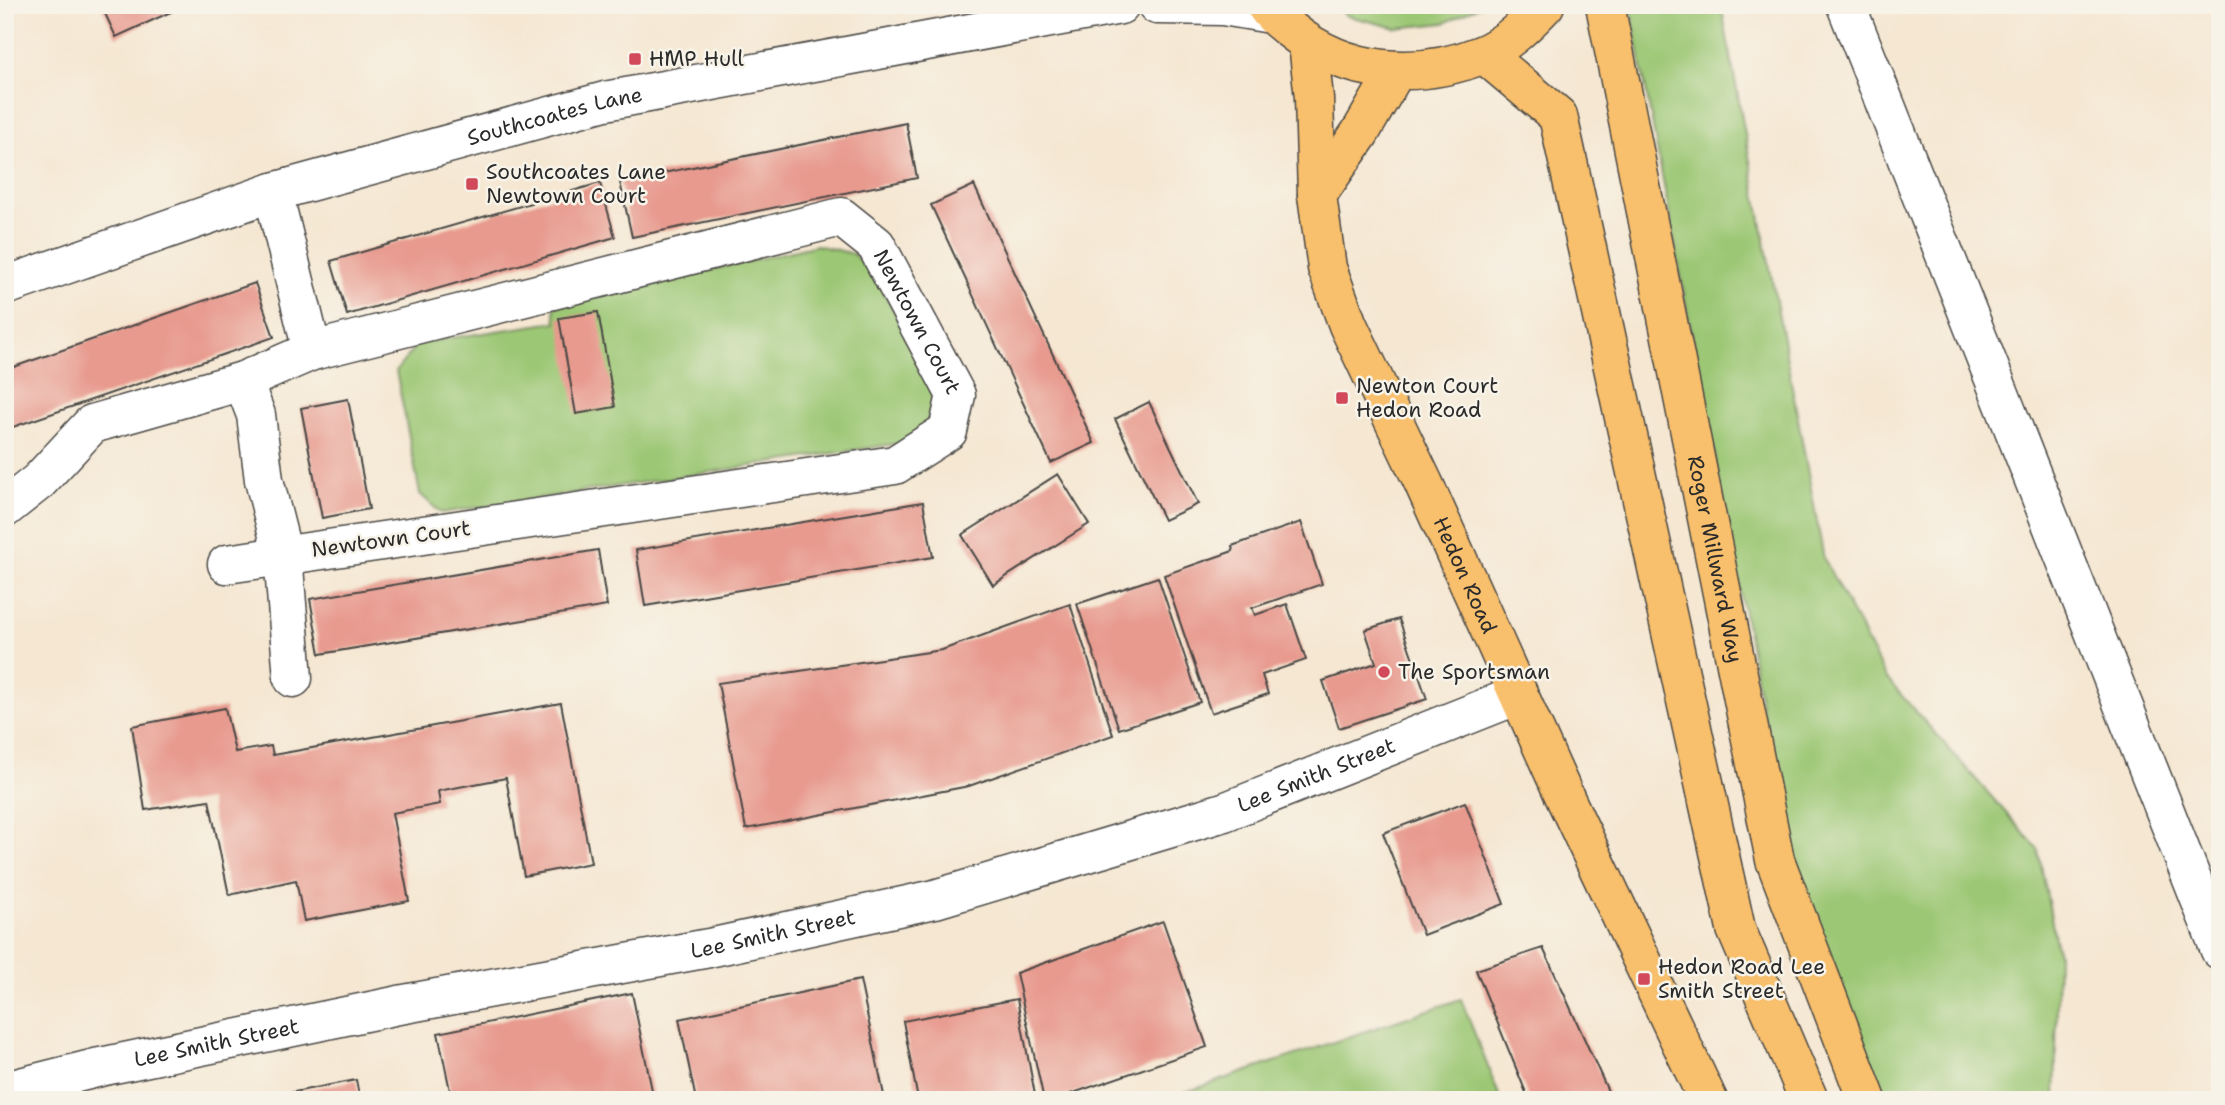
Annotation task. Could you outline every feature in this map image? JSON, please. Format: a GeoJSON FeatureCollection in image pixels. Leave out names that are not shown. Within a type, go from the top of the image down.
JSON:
{"type":"FeatureCollection","features":[{"type":"Feature","properties":{"kind":"highway"},"geometry":{"type":"LineString","coordinates":[[1268,10],[1308,44],[1350,63],[1396,71],[1441,68],[1484,54],[1521,30],[1545,5]]}},
{"type":"Feature","properties":{"kind":"highway","name":"Roger Millward Way"},"geometry":{"type":"LineString","coordinates":[[1605,5],[1775,860],[1867,1100]]}},
{"type":"Feature","properties":{"kind":"highway","name":"Hedon Road"},"geometry":{"type":"LineString","coordinates":[[1308,44],[1314,98],[1317,195],[1327,268],[1348,325],[1708,1100]]}},
{"type":"Feature","properties":{"kind":"highway"},"geometry":{"type":"LineString","coordinates":[[1484,54],[1558,116],[1737,929],[1809,1100]]}},
{"type":"Feature","properties":{"kind":"highway"},"geometry":{"type":"LineString","coordinates":[[1317,195],[1360,132],[1396,71]]}},
{"type":"Feature","properties":{"kind":"street","name":"Southcoates Lane"},"geometry":{"type":"LineString","coordinates":[[6,285],[273,192],[606,101],[1120,5]]}},
{"type":"Feature","properties":{"kind":"street"},"geometry":{"type":"LineString","coordinates":[[1157,5],[1268,10]]}},
{"type":"Feature","properties":{"kind":"street"},"geometry":{"type":"LineString","coordinates":[[1846,5],[2220,950]]}},
{"type":"Feature","properties":{"kind":"street"},"geometry":{"type":"LineString","coordinates":[[273,192],[312,351]]}},
{"type":"Feature","properties":{"kind":"street","name":"Newtown Court"},"geometry":{"type":"LineString","coordinates":[[5,508],[39,481],[92,424],[243,381],[312,351],[841,218],[876,245],[956,395],[948,431],[895,464],[227,564]]}},
{"type":"Feature","properties":{"kind":"street","name":"Newtown Court"},"geometry":{"type":"LineString","coordinates":[[243,381],[256,415],[264,480],[283,555],[293,678]]}},
{"type":"Feature","properties":{"kind":"street","name":"Lee Smith Street"},"geometry":{"type":"LineString","coordinates":[[5,1091],[100,1067],[263,1033],[709,948],[935,899],[1224,812],[1518,695]]}},
{"type":"Feature","properties":{"kind":"green space"},"geometry":{"type":"Polygon","coordinates":[[[1332,5],[1481,5],[1445,23],[1396,28],[1348,16],[1332,5]]]}},
{"type":"Feature","properties":{"kind":"green space"},"geometry":{"type":"Polygon","coordinates":[[[1630,5],[1721,5],[1824,559],[1886,678],[2038,849],[2058,954],[2055,1100],[1886,1100],[1790,858],[1630,5]]]}},
{"type":"Feature","properties":{"kind":"green space"},"geometry":{"type":"Polygon","coordinates":[[[817,245],[853,254],[874,274],[928,373],[934,408],[923,430],[901,443],[441,513],[420,494],[396,371],[418,343],[556,322],[554,307],[817,245]]]}},
{"type":"Feature","properties":{"kind":"green space"},"geometry":{"type":"Polygon","coordinates":[[[1461,999],[1501,1100],[1162,1100],[1461,999]]]}},
{"type":"Feature","properties":{"kind":"building"},"geometry":{"type":"Polygon","coordinates":[[[101,5],[186,5],[116,37],[101,5]]]}},
{"type":"Feature","properties":{"kind":"building"},"geometry":{"type":"Polygon","coordinates":[[[906,123],[917,178],[632,237],[620,182],[906,123]]]}},
{"type":"Feature","properties":{"kind":"building"},"geometry":{"type":"Polygon","coordinates":[[[600,183],[615,237],[347,315],[331,261],[600,183]]]}},
{"type":"Feature","properties":{"kind":"building"},"geometry":{"type":"Polygon","coordinates":[[[974,185],[1094,443],[1051,463],[931,205],[974,185]]]}},
{"type":"Feature","properties":{"kind":"building"},"geometry":{"type":"Polygon","coordinates":[[[255,283],[274,337],[10,428],[5,416],[5,370],[255,283]]]}},
{"type":"Feature","properties":{"kind":"building"},"geometry":{"type":"Polygon","coordinates":[[[598,312],[615,407],[576,414],[559,318],[598,312]]]}},
{"type":"Feature","properties":{"kind":"building"},"geometry":{"type":"Polygon","coordinates":[[[348,399],[369,509],[322,518],[301,408],[348,399]]]}},
{"type":"Feature","properties":{"kind":"building"},"geometry":{"type":"Polygon","coordinates":[[[1149,402],[1198,504],[1164,520],[1115,419],[1149,402]]]}},
{"type":"Feature","properties":{"kind":"building"},"geometry":{"type":"Polygon","coordinates":[[[1058,474],[1089,524],[993,585],[962,535],[1058,474]]]}},
{"type":"Feature","properties":{"kind":"building"},"geometry":{"type":"Polygon","coordinates":[[[923,502],[933,557],[645,606],[636,550],[923,502]]]}},
{"type":"Feature","properties":{"kind":"building"},"geometry":{"type":"Polygon","coordinates":[[[1301,522],[1322,584],[1252,608],[1255,615],[1287,604],[1306,660],[1262,675],[1268,694],[1211,713],[1164,575],[1233,551],[1232,546],[1301,522]]]}},
{"type":"Feature","properties":{"kind":"building"},"geometry":{"type":"Polygon","coordinates":[[[598,550],[607,606],[320,654],[310,599],[598,550]]]}},
{"type":"Feature","properties":{"kind":"building"},"geometry":{"type":"Polygon","coordinates":[[[1158,577],[1200,702],[1119,729],[1077,604],[1158,577]]]}},
{"type":"Feature","properties":{"kind":"building"},"geometry":{"type":"Polygon","coordinates":[[[1070,604],[1113,735],[969,786],[746,829],[718,683],[942,650],[1070,604]]]}},
{"type":"Feature","properties":{"kind":"building","name":"The Sportsman"},"geometry":{"type":"Polygon","coordinates":[[[1399,619],[1427,699],[1339,728],[1323,681],[1376,663],[1365,630],[1399,619]]]}},
{"type":"Feature","properties":{"kind":"building"},"geometry":{"type":"Polygon","coordinates":[[[561,703],[591,863],[524,876],[506,778],[438,791],[440,804],[392,813],[409,901],[304,921],[296,880],[229,895],[209,800],[145,810],[132,726],[225,708],[235,752],[271,746],[273,755],[561,703]]]}},
{"type":"Feature","properties":{"kind":"building"},"geometry":{"type":"Polygon","coordinates":[[[1465,802],[1504,904],[1423,935],[1383,833],[1465,802]]]}},
{"type":"Feature","properties":{"kind":"building"},"geometry":{"type":"Polygon","coordinates":[[[1163,921],[1207,1047],[1053,1100],[1044,1100],[1016,973],[1163,921]]]}},
{"type":"Feature","properties":{"kind":"building"},"geometry":{"type":"Polygon","coordinates":[[[1543,948],[1612,1100],[1529,1100],[1476,970],[1543,948]]]}},
{"type":"Feature","properties":{"kind":"building"},"geometry":{"type":"Polygon","coordinates":[[[860,980],[885,1100],[696,1100],[679,1019],[860,980]]]}},
{"type":"Feature","properties":{"kind":"building"},"geometry":{"type":"Polygon","coordinates":[[[632,993],[654,1100],[452,1100],[438,1033],[632,993]]]}},
{"type":"Feature","properties":{"kind":"building"},"geometry":{"type":"Polygon","coordinates":[[[1017,999],[1036,1100],[918,1100],[903,1021],[1017,999]]]}},
{"type":"Feature","properties":{"kind":"building"},"geometry":{"type":"Polygon","coordinates":[[[356,1080],[360,1100],[263,1100],[263,1098],[356,1080]]]}},
{"type":"Feature","properties":{"kind":"place","name":"HMP Hull"},"geometry":{"type":"Point","coordinates":[635,59]}},
{"type":"Feature","properties":{"kind":"place","name":"Southcoates Lane Newtown Court"},"geometry":{"type":"Point","coordinates":[472,184]}},
{"type":"Feature","properties":{"kind":"place","name":"Newton Court Hedon Road"},"geometry":{"type":"Point","coordinates":[1342,398]}},
{"type":"Feature","properties":{"kind":"place","name":"The Sportsman"},"geometry":{"type":"Point","coordinates":[1384,672]}},
{"type":"Feature","properties":{"kind":"place","name":"Hedon Road Lee Smith Street"},"geometry":{"type":"Point","coordinates":[1644,979]}}]}
